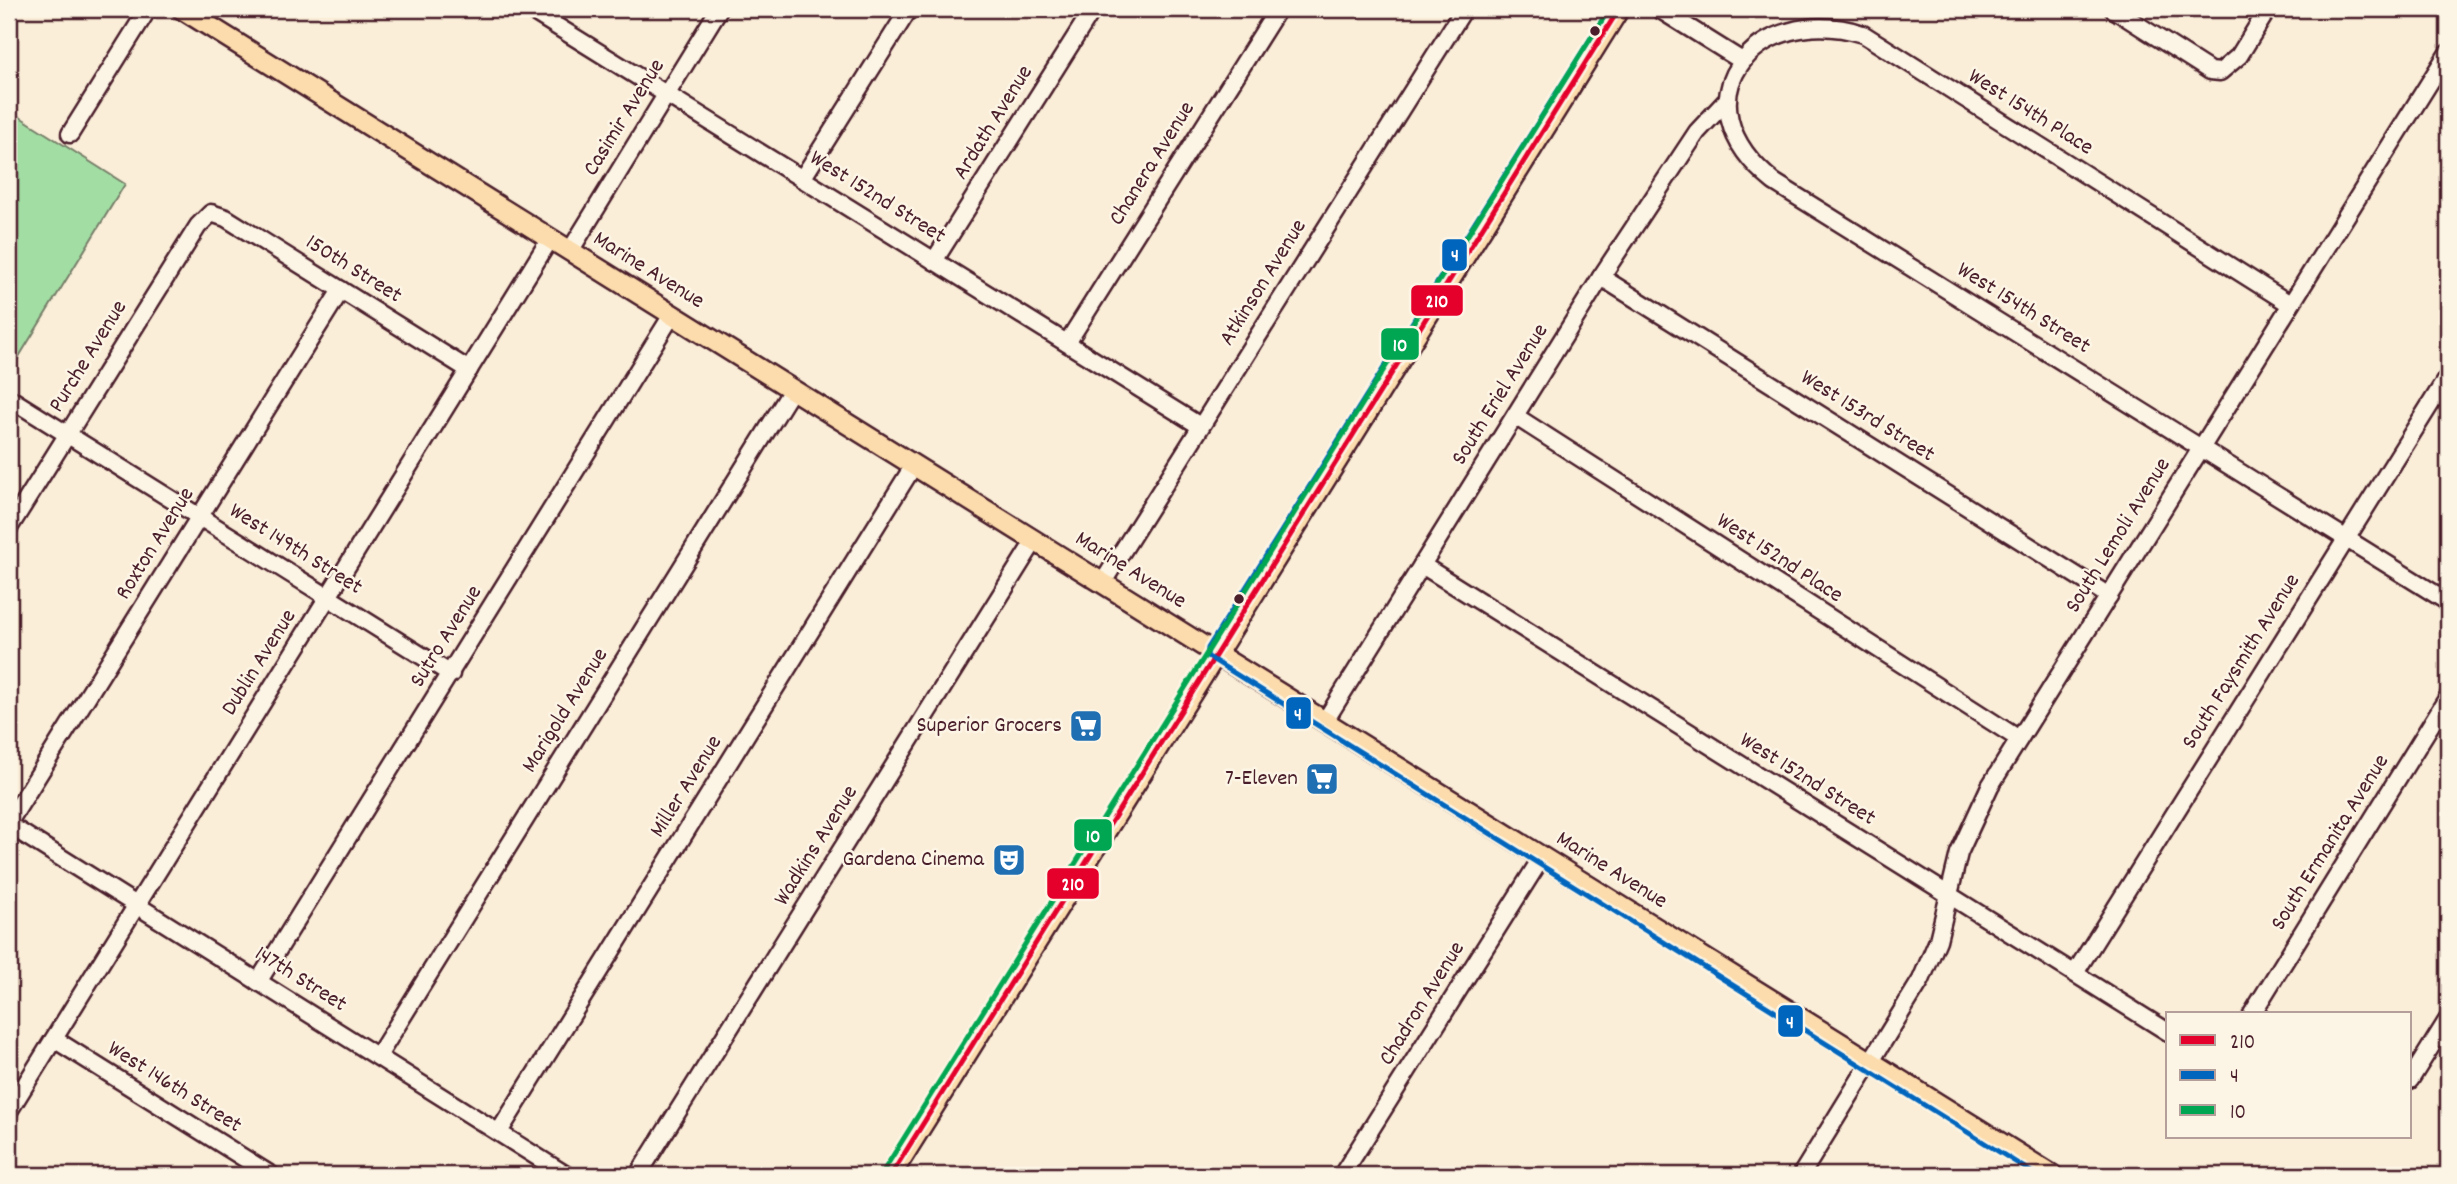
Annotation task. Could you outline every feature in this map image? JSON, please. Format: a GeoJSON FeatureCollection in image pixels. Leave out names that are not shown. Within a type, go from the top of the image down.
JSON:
{"type":"FeatureCollection","features":[{"type":"Feature","properties":{"kind":"main road","name":"Marine Avenue"},"geometry":{"type":"LineString","coordinates":[[182,9],[2052,1175]]}},
{"type":"Feature","properties":{"kind":"main road"},"geometry":{"type":"LineString","coordinates":[[891,1175],[1619,9]]}},
{"type":"Feature","properties":{"kind":"street"},"geometry":{"type":"LineString","coordinates":[[70,134],[148,9]]}},
{"type":"Feature","properties":{"kind":"street","name":"West 152nd Street"},"geometry":{"type":"LineString","coordinates":[[531,9],[1200,426]]}},
{"type":"Feature","properties":{"kind":"street","name":"Casimir Avenue"},"geometry":{"type":"LineString","coordinates":[[570,251],[719,9]]}},
{"type":"Feature","properties":{"kind":"street"},"geometry":{"type":"LineString","coordinates":[[802,179],[909,9]]}},
{"type":"Feature","properties":{"kind":"street","name":"Ardath Avenue"},"geometry":{"type":"LineString","coordinates":[[934,261],[1093,9]]}},
{"type":"Feature","properties":{"kind":"street","name":"Chanera Avenue"},"geometry":{"type":"LineString","coordinates":[[1067,343],[1278,9]]}},
{"type":"Feature","properties":{"kind":"street","name":"Atkinson Avenue"},"geometry":{"type":"LineString","coordinates":[[1103,582],[1464,9]]}},
{"type":"Feature","properties":{"kind":"street"},"geometry":{"type":"LineString","coordinates":[[1659,9],[1739,59],[1726,101]]}},
{"type":"Feature","properties":{"kind":"street"},"geometry":{"type":"LineString","coordinates":[[2113,9],[2210,71],[2220,72],[2239,56],[2268,9]]}},
{"type":"Feature","properties":{"kind":"street","name":"West 154th Place"},"geometry":{"type":"LineString","coordinates":[[1739,59],[1765,34],[1789,23],[1818,19],[1840,23],[1874,41],[2290,304]]}},
{"type":"Feature","properties":{"kind":"street","name":"South Lemoli Avenue"},"geometry":{"type":"LineString","coordinates":[[1801,1175],[1922,980],[1938,940],[1947,895],[1973,818],[2201,445],[2448,53]]}},
{"type":"Feature","properties":{"kind":"street","name":"South Eriel Avenue"},"geometry":{"type":"LineString","coordinates":[[1325,721],[1601,277],[1697,132],[1726,101]]}},
{"type":"Feature","properties":{"kind":"street","name":"West 154th Street"},"geometry":{"type":"LineString","coordinates":[[1726,101],[1731,128],[1739,146],[1753,165],[1774,183],[2201,445],[2448,602]]}},
{"type":"Feature","properties":{"kind":"street","name":"150th Street"},"geometry":{"type":"LineString","coordinates":[[211,213],[226,218],[469,370]]}},
{"type":"Feature","properties":{"kind":"street","name":"Purche Avenue"},"geometry":{"type":"LineString","coordinates":[[9,528],[198,226],[211,213]]}},
{"type":"Feature","properties":{"kind":"street","name":"Dublin Avenue"},"geometry":{"type":"LineString","coordinates":[[9,1111],[550,239]]}},
{"type":"Feature","properties":{"kind":"street","name":"West 153rd Street"},"geometry":{"type":"LineString","coordinates":[[1601,277],[2109,596]]}},
{"type":"Feature","properties":{"kind":"street","name":"Roxton Avenue"},"geometry":{"type":"LineString","coordinates":[[9,824],[341,290]]}},
{"type":"Feature","properties":{"kind":"street","name":"Sutro Avenue"},"geometry":{"type":"LineString","coordinates":[[258,982],[672,315]]}},
{"type":"Feature","properties":{"kind":"street","name":"South Faysmith Avenue"},"geometry":{"type":"LineString","coordinates":[[2075,973],[2448,376]]}},
{"type":"Feature","properties":{"kind":"street","name":"Marigold Avenue"},"geometry":{"type":"LineString","coordinates":[[378,1056],[792,390]]}},
{"type":"Feature","properties":{"kind":"street","name":"West 149th Street"},"geometry":{"type":"LineString","coordinates":[[9,398],[451,674]]}},
{"type":"Feature","properties":{"kind":"street","name":"West 152nd Place"},"geometry":{"type":"LineString","coordinates":[[1515,416],[2019,739]]}},
{"type":"Feature","properties":{"kind":"street","name":"Miller Avenue"},"geometry":{"type":"LineString","coordinates":[[499,1132],[914,465]]}},
{"type":"Feature","properties":{"kind":"street","name":"Wadkins Avenue"},"geometry":{"type":"LineString","coordinates":[[638,1175],[1035,540]]}},
{"type":"Feature","properties":{"kind":"street","name":"West 152nd Street"},"geometry":{"type":"LineString","coordinates":[[1422,565],[2166,1031]]}},
{"type":"Feature","properties":{"kind":"street","name":"South Ermanita Avenue"},"geometry":{"type":"LineString","coordinates":[[2253,1012],[2448,696]]}},
{"type":"Feature","properties":{"kind":"street","name":"147th Street"},"geometry":{"type":"LineString","coordinates":[[9,824],[566,1175]]}},
{"type":"Feature","properties":{"kind":"street","name":"Chadron Avenue"},"geometry":{"type":"LineString","coordinates":[[1342,1175],[1542,857]]}},
{"type":"Feature","properties":{"kind":"street"},"geometry":{"type":"LineString","coordinates":[[2412,1077],[2448,1019]]}},
{"type":"Feature","properties":{"kind":"street","name":"West 146th Street"},"geometry":{"type":"LineString","coordinates":[[54,1039],[271,1175]]}},
{"type":"Feature","properties":{"kind":"green space"},"geometry":{"type":"Polygon","coordinates":[[[9,110],[125,184],[9,373],[9,110]]]}},
{"type":"Feature","properties":{"kind":"transit line","name":"4"},"geometry":{"type":"LineString","coordinates":[[1609,9],[1208,648],[1207,656],[2036,1175]]}},
{"type":"Feature","properties":{"kind":"transit line","name":"10"},"geometry":{"type":"LineString","coordinates":[[884,1170],[1609,9]]}},
{"type":"Feature","properties":{"kind":"transit line","name":"210"},"geometry":{"type":"LineString","coordinates":[[891,1175],[1619,9]]}},
{"type":"Feature","properties":{"kind":"place","name":"Superior Grocers"},"geometry":{"type":"Point","coordinates":[1086,726]}},
{"type":"Feature","properties":{"kind":"place","name":"7-Eleven"},"geometry":{"type":"Point","coordinates":[1322,779]}},
{"type":"Feature","properties":{"kind":"place","name":"Gardena Cinema"},"geometry":{"type":"Point","coordinates":[1009,860]}}]}
